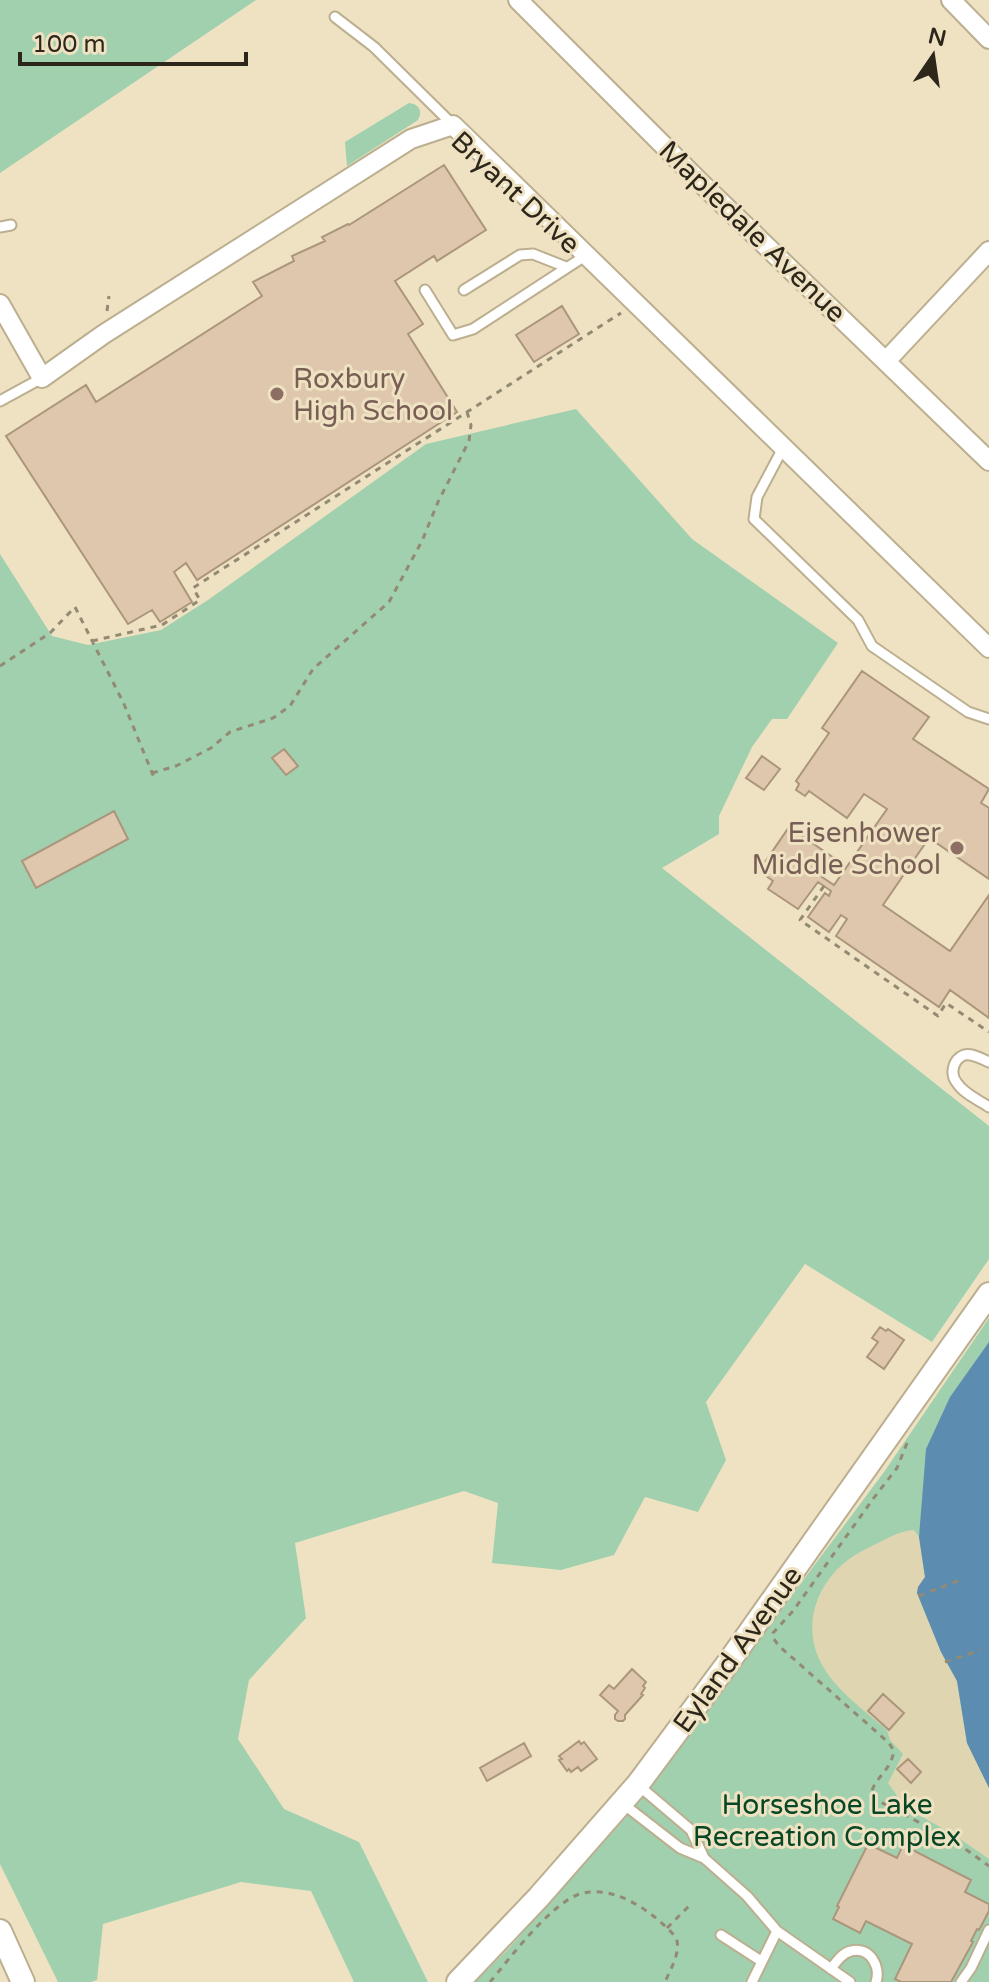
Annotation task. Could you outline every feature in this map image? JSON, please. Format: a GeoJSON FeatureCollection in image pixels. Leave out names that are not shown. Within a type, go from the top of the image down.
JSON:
{"type":"FeatureCollection","features":[{"type":"Feature","properties":{"kind":"street","name":"Mapledale Avenue"},"geometry":{"type":"LineString","coordinates":[[518,0],[703,185],[989,461]]}},
{"type":"Feature","properties":{"kind":"street"},"geometry":{"type":"LineString","coordinates":[[951,0],[989,39]]}},
{"type":"Feature","properties":{"kind":"street","name":"Bryant Drive"},"geometry":{"type":"LineString","coordinates":[[42,378],[104,334],[411,139],[453,125],[989,648]]}},
{"type":"Feature","properties":{"kind":"street"},"geometry":{"type":"LineString","coordinates":[[886,361],[989,251]]}},
{"type":"Feature","properties":{"kind":"street"},"geometry":{"type":"LineString","coordinates":[[0,304],[42,378]]}},
{"type":"Feature","properties":{"kind":"street","name":"Eyland Avenue"},"geometry":{"type":"LineString","coordinates":[[458,1982],[538,1898],[638,1784],[737,1651],[989,1294]]}},
{"type":"Feature","properties":{"kind":"street"},"geometry":{"type":"LineString","coordinates":[[0,1931],[23,1982]]}},
{"type":"Feature","properties":{"kind":"lane"},"geometry":{"type":"LineString","coordinates":[[335,17],[374,47],[453,125]]}},
{"type":"Feature","properties":{"kind":"lane"},"geometry":{"type":"LineString","coordinates":[[464,290],[520,255],[533,254],[566,267]]}},
{"type":"Feature","properties":{"kind":"lane"},"geometry":{"type":"LineString","coordinates":[[425,290],[453,335],[473,329],[585,256]]}},
{"type":"Feature","properties":{"kind":"lane"},"geometry":{"type":"LineString","coordinates":[[0,401],[42,378]]}},
{"type":"Feature","properties":{"kind":"lane"},"geometry":{"type":"LineString","coordinates":[[783,448],[757,497],[754,519],[858,620],[872,646],[968,712],[989,719]]}},
{"type":"Feature","properties":{"kind":"lane"},"geometry":{"type":"LineString","coordinates":[[989,1062],[974,1055],[965,1055],[953,1067],[953,1075],[961,1088],[989,1107]]}},
{"type":"Feature","properties":{"kind":"lane"},"geometry":{"type":"LineString","coordinates":[[638,1784],[691,1830],[704,1858]]}},
{"type":"Feature","properties":{"kind":"lane"},"geometry":{"type":"LineString","coordinates":[[622,1803],[680,1848],[704,1858],[747,1896],[777,1931],[850,1982]]}},
{"type":"Feature","properties":{"kind":"lane"},"geometry":{"type":"LineString","coordinates":[[961,1982],[989,1930]]}},
{"type":"Feature","properties":{"kind":"lane"},"geometry":{"type":"LineString","coordinates":[[752,1982],[777,1931]]}},
{"type":"Feature","properties":{"kind":"lane"},"geometry":{"type":"LineString","coordinates":[[721,1935],[761,1961]]}},
{"type":"Feature","properties":{"kind":"lane"},"geometry":{"type":"LineString","coordinates":[[831,1969],[846,1953],[862,1951],[877,1965],[876,1982]]}},
{"type":"Feature","properties":{"kind":"path"},"geometry":{"type":"LineString","coordinates":[[106,319],[109,296]]}},
{"type":"Feature","properties":{"kind":"path"},"geometry":{"type":"LineString","coordinates":[[92,641],[162,625],[200,600],[193,588],[624,311]]}},
{"type":"Feature","properties":{"kind":"path"},"geometry":{"type":"LineString","coordinates":[[152,773],[176,766],[211,748],[230,732],[273,718],[290,706],[313,669],[389,602],[422,541],[469,441],[471,425],[467,412]]}},
{"type":"Feature","properties":{"kind":"path"},"geometry":{"type":"LineString","coordinates":[[0,666],[50,633],[75,607],[124,704],[155,780]]}},
{"type":"Feature","properties":{"kind":"path"},"geometry":{"type":"LineString","coordinates":[[824,886],[800,920],[938,1016],[946,1003],[989,1032]]}},
{"type":"Feature","properties":{"kind":"path"},"geometry":{"type":"LineString","coordinates":[[908,1441],[897,1468],[793,1611],[776,1628],[773,1638],[889,1743],[894,1751],[893,1758],[871,1789],[875,1799],[954,1841],[989,1866]]}},
{"type":"Feature","properties":{"kind":"path"},"geometry":{"type":"LineString","coordinates":[[919,1596],[960,1580]]}},
{"type":"Feature","properties":{"kind":"path"},"geometry":{"type":"LineString","coordinates":[[945,1662],[980,1650]]}},
{"type":"Feature","properties":{"kind":"path"},"geometry":{"type":"LineString","coordinates":[[490,1982],[564,1903],[580,1894],[596,1892],[613,1894],[636,1904],[656,1917],[674,1935],[677,1951],[665,1982]]}},
{"type":"Feature","properties":{"kind":"path"},"geometry":{"type":"LineString","coordinates":[[667,1928],[689,1906]]}},
{"type":"Feature","properties":{"kind":"green space"},"geometry":{"type":"Polygon","coordinates":[[[0,0],[256,0],[0,173],[0,0]]]}},
{"type":"Feature","properties":{"kind":"green space"},"geometry":{"type":"Polygon","coordinates":[[[409,103],[419,108],[418,120],[347,166],[345,142],[409,103]]]}},
{"type":"Feature","properties":{"kind":"green space"},"geometry":{"type":"Polygon","coordinates":[[[576,409],[692,539],[838,643],[787,719],[772,719],[752,747],[719,816],[719,834],[662,868],[989,1126],[989,1259],[932,1342],[805,1264],[706,1402],[726,1460],[698,1512],[645,1497],[614,1555],[561,1570],[492,1563],[498,1503],[464,1491],[295,1543],[306,1618],[249,1680],[238,1739],[284,1809],[359,1842],[428,1982],[354,1982],[311,1891],[241,1882],[103,1924],[97,1980],[58,1982],[0,1864],[0,554],[52,636],[88,645],[161,630],[208,600],[426,444],[576,409]]]}},
{"type":"Feature","properties":{"kind":"green space","name":"Horseshoe Lake Recreation Complex"},"geometry":{"type":"Polygon","coordinates":[[[989,1318],[989,1982],[475,1982],[627,1816],[884,1472],[989,1318]]]}},
{"type":"Feature","properties":{"kind":"sand"},"geometry":{"type":"Polygon","coordinates":[[[914,1530],[919,1537],[925,1577],[917,1593],[941,1652],[957,1681],[967,1743],[989,1788],[989,1859],[905,1807],[888,1783],[903,1754],[890,1740],[887,1730],[832,1680],[819,1659],[812,1634],[819,1596],[833,1574],[865,1549],[896,1534],[914,1530]]]}},
{"type":"Feature","properties":{"kind":"water"},"geometry":{"type":"Polygon","coordinates":[[[989,1342],[989,1788],[967,1743],[957,1681],[941,1652],[917,1593],[925,1577],[919,1537],[926,1449],[950,1397],[989,1342]]]}},
{"type":"Feature","properties":{"kind":"building","name":"Roxbury High School"},"geometry":{"type":"Polygon","coordinates":[[[444,165],[486,230],[437,261],[434,256],[395,281],[423,324],[408,334],[457,412],[197,580],[186,563],[174,572],[192,602],[160,622],[152,610],[128,624],[6,436],[86,385],[96,402],[262,296],[253,282],[294,261],[292,256],[325,241],[322,237],[349,225],[444,165]]]}},
{"type":"Feature","properties":{"kind":"building"},"geometry":{"type":"Polygon","coordinates":[[[562,306],[579,334],[534,362],[516,335],[562,306]]]}},
{"type":"Feature","properties":{"kind":"building","name":"Eisenhower Middle School"},"geometry":{"type":"Polygon","coordinates":[[[862,671],[929,717],[913,739],[989,789],[981,803],[989,808],[989,879],[929,838],[883,905],[950,951],[989,895],[989,1018],[950,990],[939,1007],[836,936],[847,919],[841,915],[829,932],[808,917],[825,893],[829,896],[831,891],[818,882],[798,909],[768,889],[773,881],[759,871],[789,827],[834,858],[822,877],[834,885],[887,809],[864,794],[847,818],[809,791],[805,796],[796,790],[799,784],[796,781],[829,733],[822,728],[862,671]]]}},
{"type":"Feature","properties":{"kind":"building"},"geometry":{"type":"Polygon","coordinates":[[[284,749],[298,766],[286,775],[272,758],[284,749]]]}},
{"type":"Feature","properties":{"kind":"building"},"geometry":{"type":"Polygon","coordinates":[[[762,756],[780,769],[764,790],[746,778],[762,756]]]}},
{"type":"Feature","properties":{"kind":"building"},"geometry":{"type":"Polygon","coordinates":[[[114,811],[128,839],[36,888],[22,861],[114,811]]]}},
{"type":"Feature","properties":{"kind":"building"},"geometry":{"type":"Polygon","coordinates":[[[880,1327],[904,1340],[884,1369],[867,1357],[878,1342],[872,1338],[880,1327]]]}},
{"type":"Feature","properties":{"kind":"building"},"geometry":{"type":"Polygon","coordinates":[[[632,1669],[646,1682],[645,1688],[625,1719],[618,1721],[615,1715],[618,1711],[600,1695],[609,1685],[614,1689],[632,1669]]]}},
{"type":"Feature","properties":{"kind":"building"},"geometry":{"type":"Polygon","coordinates":[[[883,1694],[904,1713],[889,1730],[868,1711],[883,1694]]]}},
{"type":"Feature","properties":{"kind":"building"},"geometry":{"type":"Polygon","coordinates":[[[579,1741],[581,1744],[584,1742],[597,1759],[581,1771],[578,1767],[567,1771],[559,1756],[579,1741]]]}},
{"type":"Feature","properties":{"kind":"building"},"geometry":{"type":"Polygon","coordinates":[[[524,1743],[531,1756],[487,1781],[480,1768],[524,1743]]]}},
{"type":"Feature","properties":{"kind":"building"},"geometry":{"type":"Polygon","coordinates":[[[908,1759],[921,1772],[911,1783],[897,1769],[908,1759]]]}},
{"type":"Feature","properties":{"kind":"building"},"geometry":{"type":"Polygon","coordinates":[[[868,1844],[897,1858],[903,1845],[971,1880],[965,1892],[989,1904],[989,1911],[951,1982],[901,1982],[895,1979],[912,1944],[866,1921],[860,1933],[833,1919],[868,1844]]]}},
{"type":"Feature","properties":{"kind":"place","name":"Roxbury High School"},"geometry":{"type":"Point","coordinates":[277,394]}},
{"type":"Feature","properties":{"kind":"place","name":"Eisenhower Middle School"},"geometry":{"type":"Point","coordinates":[957,848]}}]}
